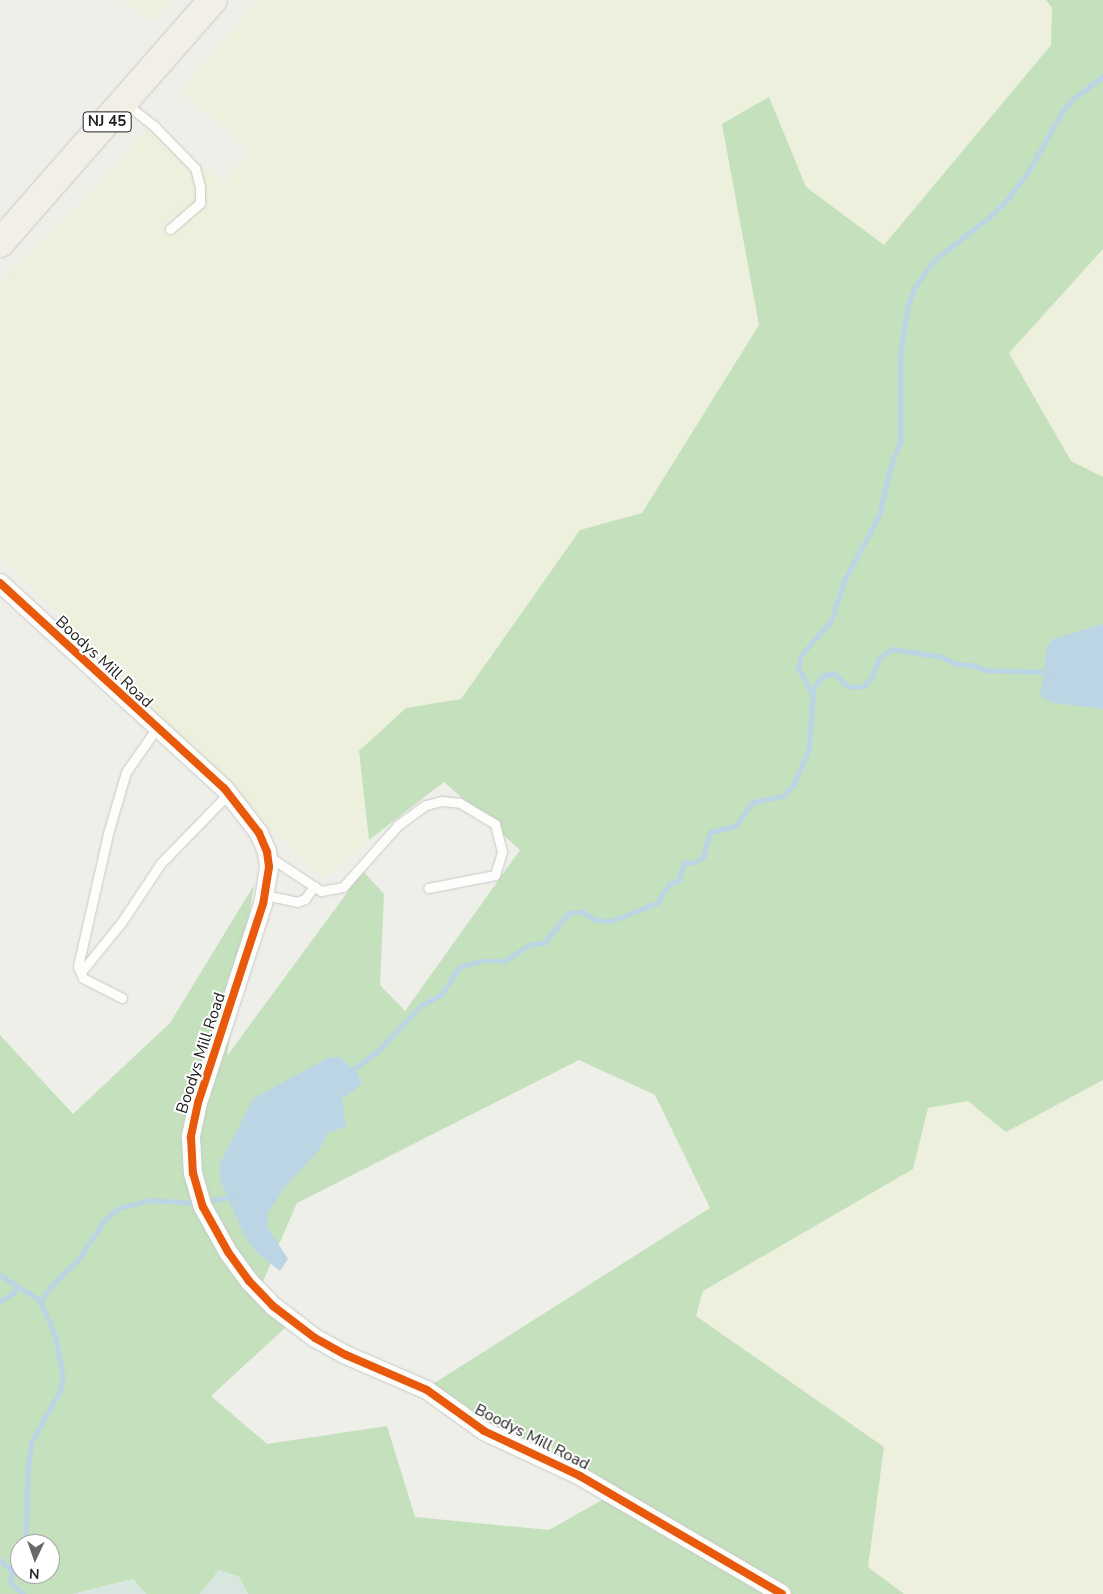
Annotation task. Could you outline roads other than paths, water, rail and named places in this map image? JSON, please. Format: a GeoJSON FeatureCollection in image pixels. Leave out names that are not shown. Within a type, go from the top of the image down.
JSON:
{"type":"FeatureCollection","features":[{"type":"Feature","properties":{"kind":"main road","name":"NJ 45"},"geometry":{"type":"LineString","coordinates":[[0,243],[213,0]]}},
{"type":"Feature","properties":{"kind":"street","name":"Boodys Mill Road"},"geometry":{"type":"LineString","coordinates":[[0,583],[156,729],[229,793],[259,833],[268,856],[265,895],[198,1103],[191,1137],[196,1190],[210,1222],[238,1267],[273,1306],[315,1338],[346,1355],[427,1390],[484,1431],[580,1476],[782,1594]]}},
{"type":"Feature","properties":{"kind":"lane"},"geometry":{"type":"LineString","coordinates":[[124,102],[154,126],[195,168],[200,187],[200,203],[170,230]]}},
{"type":"Feature","properties":{"kind":"lane"},"geometry":{"type":"LineString","coordinates":[[122,998],[97,987],[81,972],[78,966],[126,772],[156,729]]}},
{"type":"Feature","properties":{"kind":"lane"},"geometry":{"type":"LineString","coordinates":[[81,972],[121,923],[161,863],[229,793]]}},
{"type":"Feature","properties":{"kind":"lane"},"geometry":{"type":"LineString","coordinates":[[268,856],[321,891],[343,887],[398,825],[426,805],[442,801],[460,803],[495,824],[501,836],[502,852],[494,875],[428,888]]}},
{"type":"Feature","properties":{"kind":"lane"},"geometry":{"type":"LineString","coordinates":[[265,895],[297,902],[305,899],[314,886]]}},
{"type":"Feature","properties":{"kind":"water"},"geometry":{"type":"Polygon","coordinates":[[[1103,624],[1103,709],[1054,703],[1040,696],[1047,647],[1053,639],[1103,624]]]}},
{"type":"Feature","properties":{"kind":"water"},"geometry":{"type":"Polygon","coordinates":[[[339,1057],[356,1071],[362,1084],[342,1099],[346,1126],[327,1134],[320,1149],[284,1188],[268,1213],[268,1228],[288,1259],[280,1271],[255,1251],[244,1235],[220,1180],[220,1163],[253,1099],[327,1058],[339,1057]]]}},
{"type":"Feature","properties":{"kind":"waterway"},"geometry":{"type":"LineString","coordinates":[[812,694],[798,668],[801,655],[831,621],[843,583],[880,513],[890,468],[900,442],[900,355],[908,305],[915,287],[933,261],[992,215],[1008,199],[1031,167],[1062,112],[1073,99],[1103,76]]}},
{"type":"Feature","properties":{"kind":"waterway"},"geometry":{"type":"LineString","coordinates":[[350,1072],[377,1052],[420,1006],[441,995],[459,967],[480,961],[505,961],[529,945],[544,943],[568,913],[584,912],[596,920],[611,921],[657,903],[669,884],[679,880],[684,863],[694,863],[703,857],[710,832],[735,826],[753,802],[783,796],[794,784],[809,748],[813,690],[822,676],[834,673],[849,687],[863,687],[872,677],[879,658],[892,649],[939,656],[957,664],[973,665],[985,670],[1047,672]]}},
{"type":"Feature","properties":{"kind":"waterway"},"geometry":{"type":"LineString","coordinates":[[206,1201],[232,1197]]}},
{"type":"Feature","properties":{"kind":"waterway"},"geometry":{"type":"LineString","coordinates":[[41,1301],[50,1287],[78,1260],[105,1219],[119,1208],[150,1200],[198,1203]]}},
{"type":"Feature","properties":{"kind":"waterway"},"geometry":{"type":"LineString","coordinates":[[0,1275],[40,1300],[56,1337],[63,1375],[62,1388],[32,1442],[28,1470],[26,1534]]}},
{"type":"Feature","properties":{"kind":"waterway"},"geometry":{"type":"LineString","coordinates":[[0,1301],[14,1293],[17,1287]]}},
{"type":"Feature","properties":{"kind":"waterway"},"geometry":{"type":"LineString","coordinates":[[0,1560],[10,1569]]}},
{"type":"Feature","properties":{"kind":"waterway"},"geometry":{"type":"LineString","coordinates":[[12,1584],[24,1594]]}}]}
